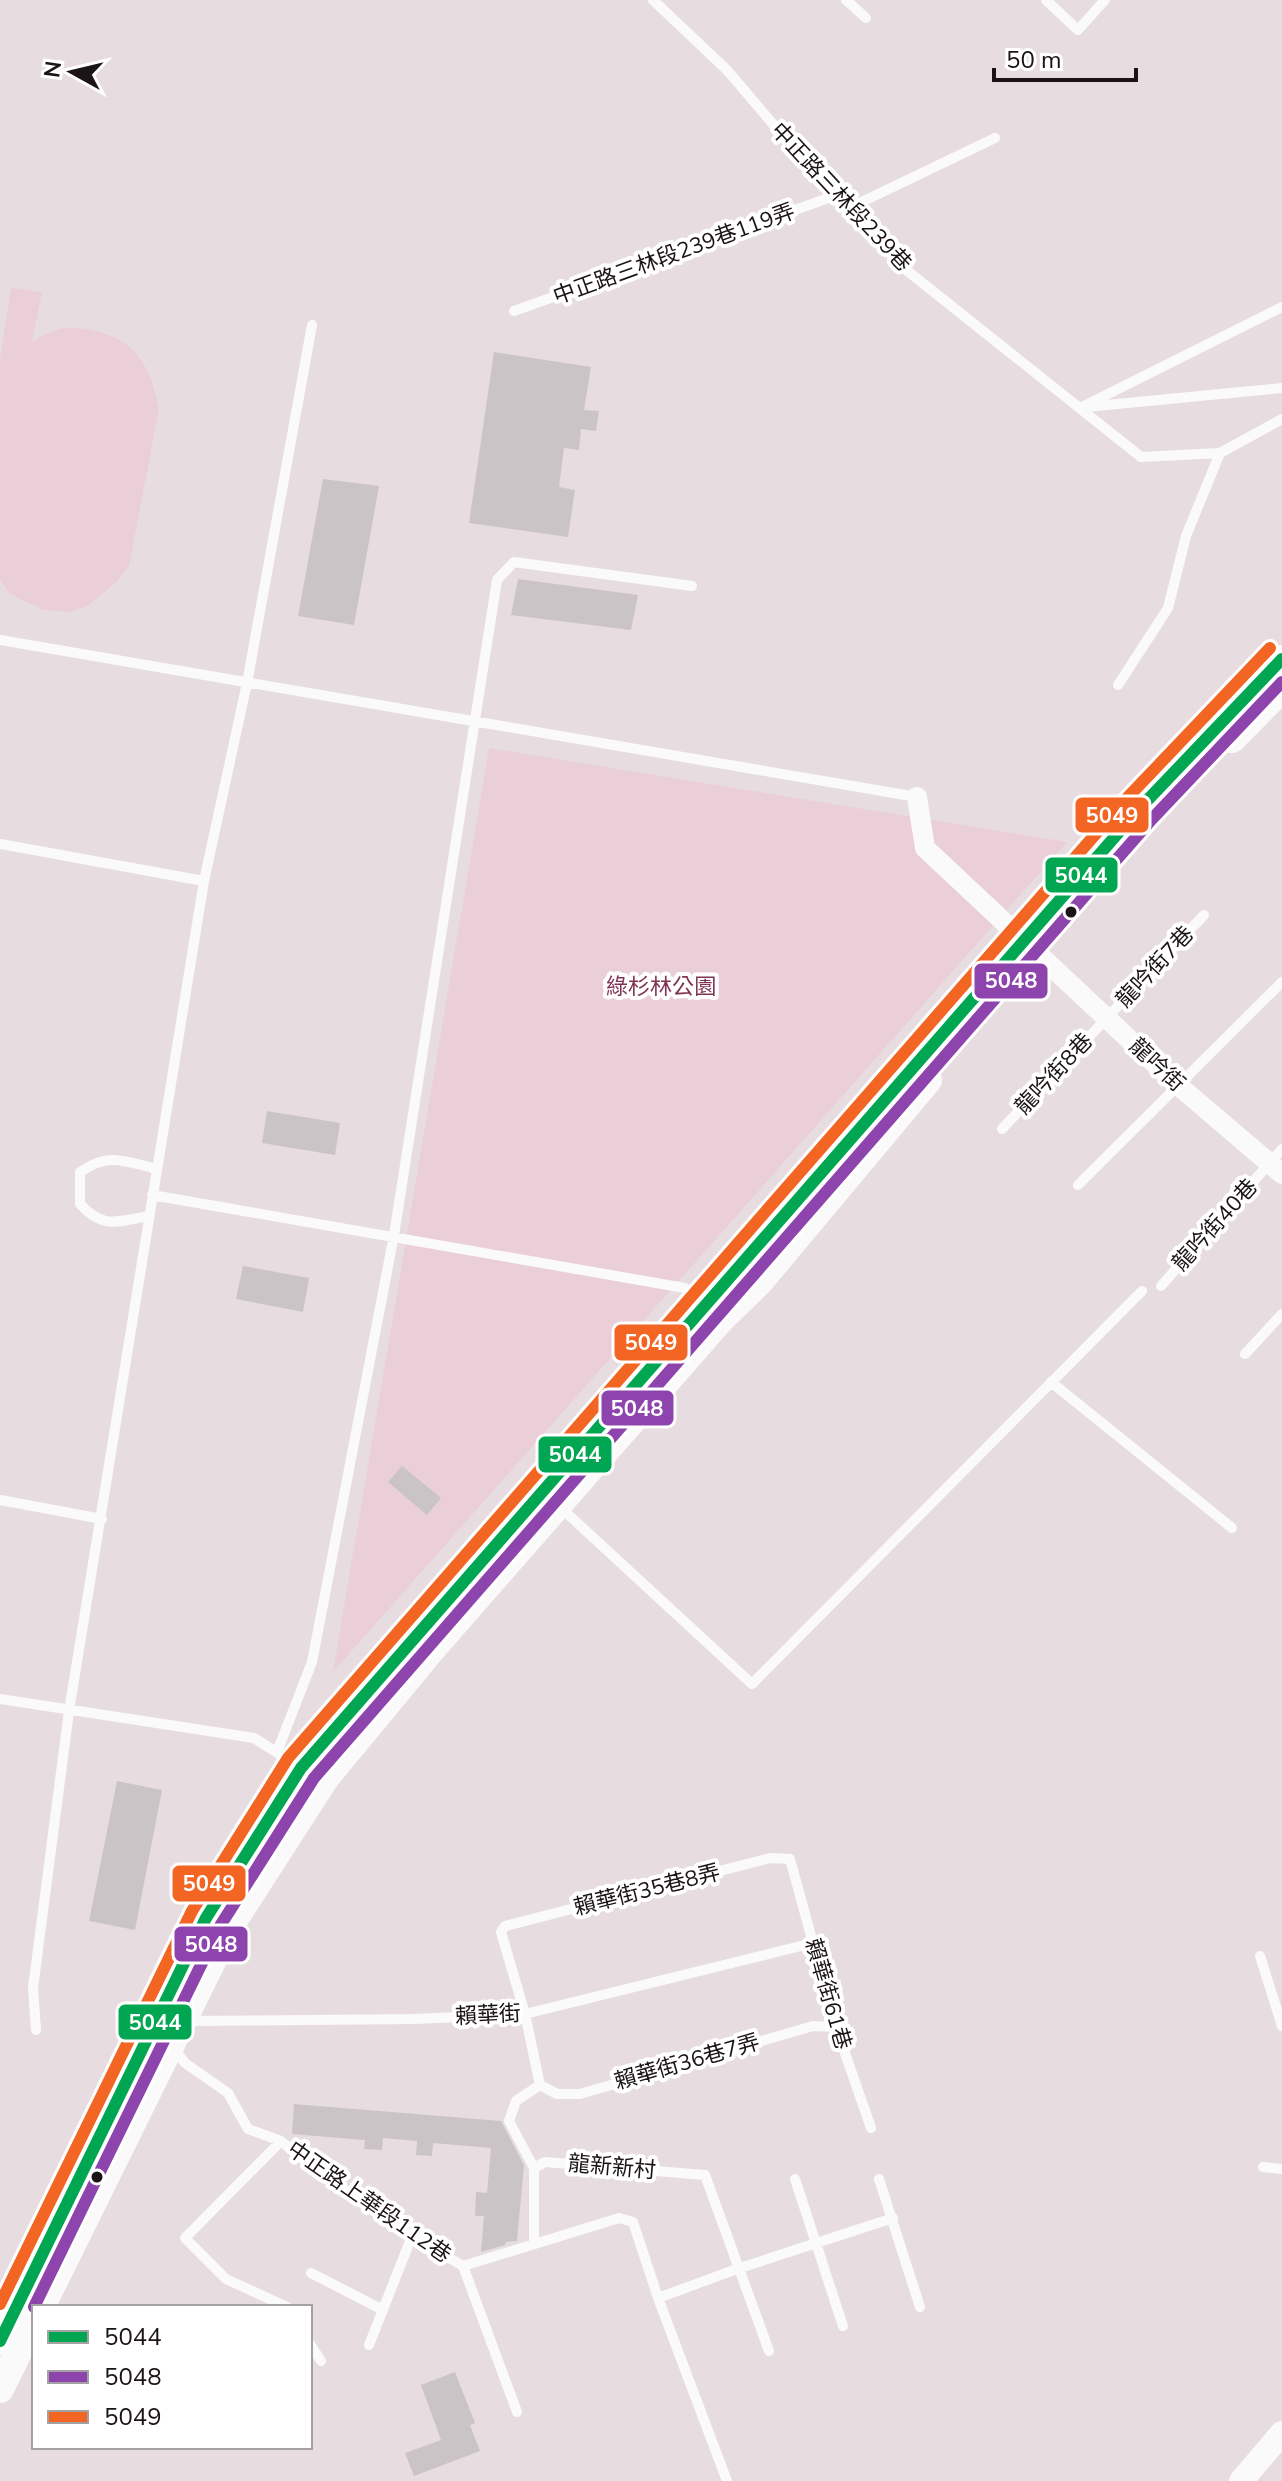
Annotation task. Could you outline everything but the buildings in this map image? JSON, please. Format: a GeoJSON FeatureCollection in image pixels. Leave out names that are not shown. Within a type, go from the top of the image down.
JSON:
{"type":"FeatureCollection","features":[{"type":"Feature","properties":{"kind":"main road"},"geometry":{"type":"LineString","coordinates":[[42,2305],[170,2030],[206,1918],[314,1772],[1030,948],[1140,808],[1282,659]]}},
{"type":"Feature","properties":{"kind":"main road"},"geometry":{"type":"LineString","coordinates":[[1030,948],[1282,688]]}},
{"type":"Feature","properties":{"kind":"main road"},"geometry":{"type":"LineString","coordinates":[[314,1772],[431,1650],[558,1506],[712,1313]]}},
{"type":"Feature","properties":{"kind":"main road"},"geometry":{"type":"LineString","coordinates":[[0,2341],[170,2030]]}},
{"type":"Feature","properties":{"kind":"main road"},"geometry":{"type":"LineString","coordinates":[[0,2389],[32,2324]]}},
{"type":"Feature","properties":{"kind":"street","name":"龍吟街"},"geometry":{"type":"LineString","coordinates":[[917,797],[925,848],[1180,1087],[1278,1162]]}},
{"type":"Feature","properties":{"kind":"street"},"geometry":{"type":"LineString","coordinates":[[1241,2481],[1282,2433]]}},
{"type":"Feature","properties":{"kind":"lane","name":"中正路三林段239巷"},"geometry":{"type":"LineString","coordinates":[[653,0],[727,70],[834,196],[905,269],[1141,457],[1220,453],[1282,419]]}},
{"type":"Feature","properties":{"kind":"lane"},"geometry":{"type":"LineString","coordinates":[[846,0],[866,18]]}},
{"type":"Feature","properties":{"kind":"lane"},"geometry":{"type":"LineString","coordinates":[[1046,0],[1078,30],[1105,0]]}},
{"type":"Feature","properties":{"kind":"lane"},"geometry":{"type":"LineString","coordinates":[[847,209],[995,138]]}},
{"type":"Feature","properties":{"kind":"lane","name":"中正路三林段239巷119弄"},"geometry":{"type":"LineString","coordinates":[[514,311],[834,196]]}},
{"type":"Feature","properties":{"kind":"lane"},"geometry":{"type":"LineString","coordinates":[[1080,408],[1282,307]]}},
{"type":"Feature","properties":{"kind":"lane"},"geometry":{"type":"LineString","coordinates":[[36,2030],[33,1988],[69,1711],[152,1195],[204,881],[247,683],[312,325]]}},
{"type":"Feature","properties":{"kind":"lane"},"geometry":{"type":"LineString","coordinates":[[1080,408],[1282,388]]}},
{"type":"Feature","properties":{"kind":"lane"},"geometry":{"type":"LineString","coordinates":[[1118,685],[1168,608],[1186,536],[1220,453]]}},
{"type":"Feature","properties":{"kind":"lane"},"geometry":{"type":"LineString","coordinates":[[277,1752],[312,1662],[394,1235],[497,580],[514,562],[692,586]]}},
{"type":"Feature","properties":{"kind":"lane"},"geometry":{"type":"LineString","coordinates":[[0,640],[917,797]]}},
{"type":"Feature","properties":{"kind":"lane"},"geometry":{"type":"LineString","coordinates":[[0,844],[204,881]]}},
{"type":"Feature","properties":{"kind":"lane","name":"龍吟街7巷"},"geometry":{"type":"LineString","coordinates":[[1106,1018],[1204,915]]}},
{"type":"Feature","properties":{"kind":"lane"},"geometry":{"type":"LineString","coordinates":[[1078,1185],[1180,1087],[1282,982]]}},
{"type":"Feature","properties":{"kind":"lane","name":"龍吟街8巷"},"geometry":{"type":"LineString","coordinates":[[1002,1129],[1106,1018]]}},
{"type":"Feature","properties":{"kind":"lane"},"geometry":{"type":"LineString","coordinates":[[149,1216],[105,1224],[91,1216],[80,1204],[80,1172],[94,1163],[113,1158],[157,1169]]}},
{"type":"Feature","properties":{"kind":"lane","name":"龍吟街40巷"},"geometry":{"type":"LineString","coordinates":[[1161,1286],[1278,1162]]}},
{"type":"Feature","properties":{"kind":"lane"},"geometry":{"type":"LineString","coordinates":[[152,1195],[685,1288],[712,1313]]}},
{"type":"Feature","properties":{"kind":"lane"},"geometry":{"type":"LineString","coordinates":[[558,1506],[752,1684],[1142,1291]]}},
{"type":"Feature","properties":{"kind":"lane"},"geometry":{"type":"LineString","coordinates":[[1245,1354],[1282,1314]]}},
{"type":"Feature","properties":{"kind":"lane"},"geometry":{"type":"LineString","coordinates":[[1051,1382],[1232,1528]]}},
{"type":"Feature","properties":{"kind":"lane"},"geometry":{"type":"LineString","coordinates":[[0,1500],[102,1519]]}},
{"type":"Feature","properties":{"kind":"lane"},"geometry":{"type":"LineString","coordinates":[[0,1699],[254,1738],[314,1772]]}},
{"type":"Feature","properties":{"kind":"lane","name":"賴華街35巷8弄"},"geometry":{"type":"LineString","coordinates":[[525,2014],[501,1932],[505,1926],[770,1858],[790,1859]]}},
{"type":"Feature","properties":{"kind":"lane","name":"賴華街61巷"},"geometry":{"type":"LineString","coordinates":[[790,1859],[836,2027],[871,2128]]}},
{"type":"Feature","properties":{"kind":"lane","name":"賴華街"},"geometry":{"type":"LineString","coordinates":[[170,2030],[525,2014],[813,1943]]}},
{"type":"Feature","properties":{"kind":"lane"},"geometry":{"type":"LineString","coordinates":[[1260,1956],[1282,2026]]}},
{"type":"Feature","properties":{"kind":"lane"},"geometry":{"type":"LineString","coordinates":[[525,2014],[540,2085],[516,2101],[509,2121],[534,2168]]}},
{"type":"Feature","properties":{"kind":"lane","name":"賴華街36巷7弄"},"geometry":{"type":"LineString","coordinates":[[540,2085],[557,2094],[580,2094],[813,2026],[836,2027]]}},
{"type":"Feature","properties":{"kind":"lane","name":"中正路上華段112巷"},"geometry":{"type":"LineString","coordinates":[[170,2030],[185,2063],[228,2093],[248,2129],[281,2141],[313,2168],[412,2236],[463,2266],[534,2242]]}},
{"type":"Feature","properties":{"kind":"lane"},"geometry":{"type":"LineString","coordinates":[[281,2141],[185,2238],[226,2279],[283,2305]]}},
{"type":"Feature","properties":{"kind":"lane","name":"龍新新村"},"geometry":{"type":"LineString","coordinates":[[534,2242],[534,2168],[545,2162],[705,2175],[769,2351]]}},
{"type":"Feature","properties":{"kind":"lane"},"geometry":{"type":"LineString","coordinates":[[1263,2167],[1282,2169]]}},
{"type":"Feature","properties":{"kind":"lane"},"geometry":{"type":"LineString","coordinates":[[795,2179],[843,2326]]}},
{"type":"Feature","properties":{"kind":"lane"},"geometry":{"type":"LineString","coordinates":[[879,2179],[920,2307]]}},
{"type":"Feature","properties":{"kind":"lane"},"geometry":{"type":"LineString","coordinates":[[534,2242],[619,2218],[633,2222],[658,2298],[727,2481]]}},
{"type":"Feature","properties":{"kind":"lane"},"geometry":{"type":"LineString","coordinates":[[658,2298],[893,2218]]}},
{"type":"Feature","properties":{"kind":"lane"},"geometry":{"type":"LineString","coordinates":[[369,2345],[412,2236]]}},
{"type":"Feature","properties":{"kind":"lane"},"geometry":{"type":"LineString","coordinates":[[463,2266],[517,2412]]}},
{"type":"Feature","properties":{"kind":"lane"},"geometry":{"type":"LineString","coordinates":[[311,2273],[383,2310]]}},
{"type":"Feature","properties":{"kind":"lane"},"geometry":{"type":"LineString","coordinates":[[312,2347],[321,2361]]}},
{"type":"Feature","properties":{"kind":"green space"},"geometry":{"type":"Polygon","coordinates":[[[11,288],[42,292],[32,342],[53,331],[73,328],[107,334],[130,348],[146,367],[159,409],[129,566],[118,581],[86,607],[70,612],[43,610],[10,594],[0,580],[0,359],[11,288]]]}},
{"type":"Feature","properties":{"kind":"green space","name":"綠杉林公園"},"geometry":{"type":"Polygon","coordinates":[[[489,748],[1067,842],[333,1672],[489,748]]]}},
{"type":"Feature","properties":{"kind":"transit line","name":"5049"},"geometry":{"type":"LineString","coordinates":[[0,2304],[192,1911],[288,1758],[1128,797],[1270,648]]}},
{"type":"Feature","properties":{"kind":"transit line","name":"5044"},"geometry":{"type":"LineString","coordinates":[[0,2341],[206,1918],[301,1768],[1140,808],[1282,659]]}},
{"type":"Feature","properties":{"kind":"transit line","name":"5048"},"geometry":{"type":"LineString","coordinates":[[35,2305],[220,1926],[314,1778],[1152,819],[1282,682]]}}]}
